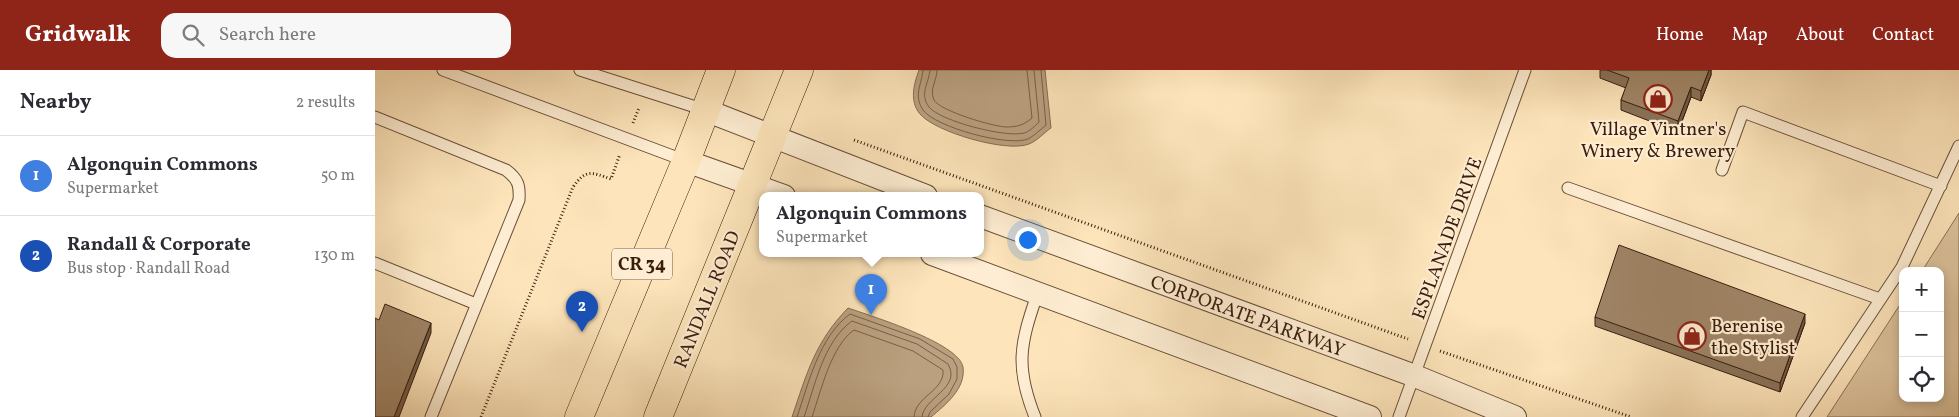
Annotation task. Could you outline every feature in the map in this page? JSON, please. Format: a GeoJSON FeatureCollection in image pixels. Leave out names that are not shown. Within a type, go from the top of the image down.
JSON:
{"type":"FeatureCollection","features":[{"type":"Feature","properties":{"kind":"main road","name":"CR 34"},"geometry":{"type":"LineString","coordinates":[[579,417],[721,70]]}},
{"type":"Feature","properties":{"kind":"main road","name":"RANDALL ROAD"},"geometry":{"type":"LineString","coordinates":[[658,417],[799,70]]}},
{"type":"Feature","properties":{"kind":"street"},"geometry":{"type":"LineString","coordinates":[[705,110],[915,192]]}},
{"type":"Feature","properties":{"kind":"street"},"geometry":{"type":"LineString","coordinates":[[685,161],[774,192]]}},
{"type":"Feature","properties":{"kind":"street","name":"CORPORATE PARKWAY"},"geometry":{"type":"LineString","coordinates":[[984,217],[1415,376],[1515,417]]}},
{"type":"Feature","properties":{"kind":"street"},"geometry":{"type":"LineString","coordinates":[[940,257],[1037,295],[1370,417]]}},
{"type":"Feature","properties":{"kind":"lane"},"geometry":{"type":"LineString","coordinates":[[443,70],[685,161]]}},
{"type":"Feature","properties":{"kind":"lane"},"geometry":{"type":"LineString","coordinates":[[580,70],[705,110]]}},
{"type":"Feature","properties":{"kind":"lane","name":"ESPLANADE DRIVE"},"geometry":{"type":"LineString","coordinates":[[1399,417],[1525,70]]}},
{"type":"Feature","properties":{"kind":"lane"},"geometry":{"type":"LineString","coordinates":[[1722,170],[1743,112],[1941,186]]}},
{"type":"Feature","properties":{"kind":"lane"},"geometry":{"type":"LineString","coordinates":[[375,117],[505,170],[515,177],[520,187],[519,200],[475,304],[431,417]]}},
{"type":"Feature","properties":{"kind":"lane"},"geometry":{"type":"LineString","coordinates":[[1802,417],[1902,267],[1959,146]]}},
{"type":"Feature","properties":{"kind":"lane"},"geometry":{"type":"LineString","coordinates":[[1569,188],[1880,299]]}},
{"type":"Feature","properties":{"kind":"lane"},"geometry":{"type":"LineString","coordinates":[[375,263],[475,304]]}},
{"type":"Feature","properties":{"kind":"lane"},"geometry":{"type":"LineString","coordinates":[[1035,417],[1026,391],[1021,347],[1037,295]]}},
{"type":"Feature","properties":{"kind":"path"},"geometry":{"type":"LineString","coordinates":[[851,139],[1426,346],[1631,417]]}},
{"type":"Feature","properties":{"kind":"path"},"geometry":{"type":"LineString","coordinates":[[481,417],[573,187],[586,174],[594,173],[611,179]]}},
{"type":"Feature","properties":{"kind":"shaded area"},"geometry":{"type":"Polygon","coordinates":[[[1959,213],[1959,417],[1827,417],[1899,306],[1899,402],[1944,402],[1944,267],[1925,267],[1959,213]]]}},
{"type":"Feature","properties":{"kind":"water"},"geometry":{"type":"Polygon","coordinates":[[[919,70],[1045,70],[1051,128],[1032,143],[1019,146],[1005,146],[972,139],[940,128],[920,114],[915,104],[914,87],[919,70]]]}},
{"type":"Feature","properties":{"kind":"water"},"geometry":{"type":"Polygon","coordinates":[[[848,308],[931,340],[958,358],[963,367],[963,375],[958,389],[931,417],[792,417],[813,359],[827,333],[848,308]]]}},
{"type":"Feature","properties":{"kind":"building","name":"Village Vintner's Winery & Brewery"},"geometry":{"type":"Polygon","coordinates":[[[1607,70],[1709,70],[1701,91],[1691,87],[1678,121],[1621,100],[1629,78],[1607,70]]]}},
{"type":"Feature","properties":{"kind":"building"},"geometry":{"type":"Polygon","coordinates":[[[1619,245],[1805,314],[1780,383],[1595,317],[1619,245]]]}},
{"type":"Feature","properties":{"kind":"building"},"geometry":{"type":"Polygon","coordinates":[[[385,304],[431,323],[394,417],[375,417],[375,318],[379,320],[385,304]]]}},
{"type":"Feature","properties":{"kind":"place","name":"Village Vintner's Winery & Brewery"},"geometry":{"type":"Point","coordinates":[1658,99]}},
{"type":"Feature","properties":{"kind":"place","name":"Algonquin Commons"},"geometry":{"type":"Point","coordinates":[871,315]}},
{"type":"Feature","properties":{"kind":"place","name":"Randall & Corporate"},"geometry":{"type":"Point","coordinates":[582,332]}},
{"type":"Feature","properties":{"kind":"place","name":"Berenise the Stylist"},"geometry":{"type":"Point","coordinates":[1692,336]}}]}
